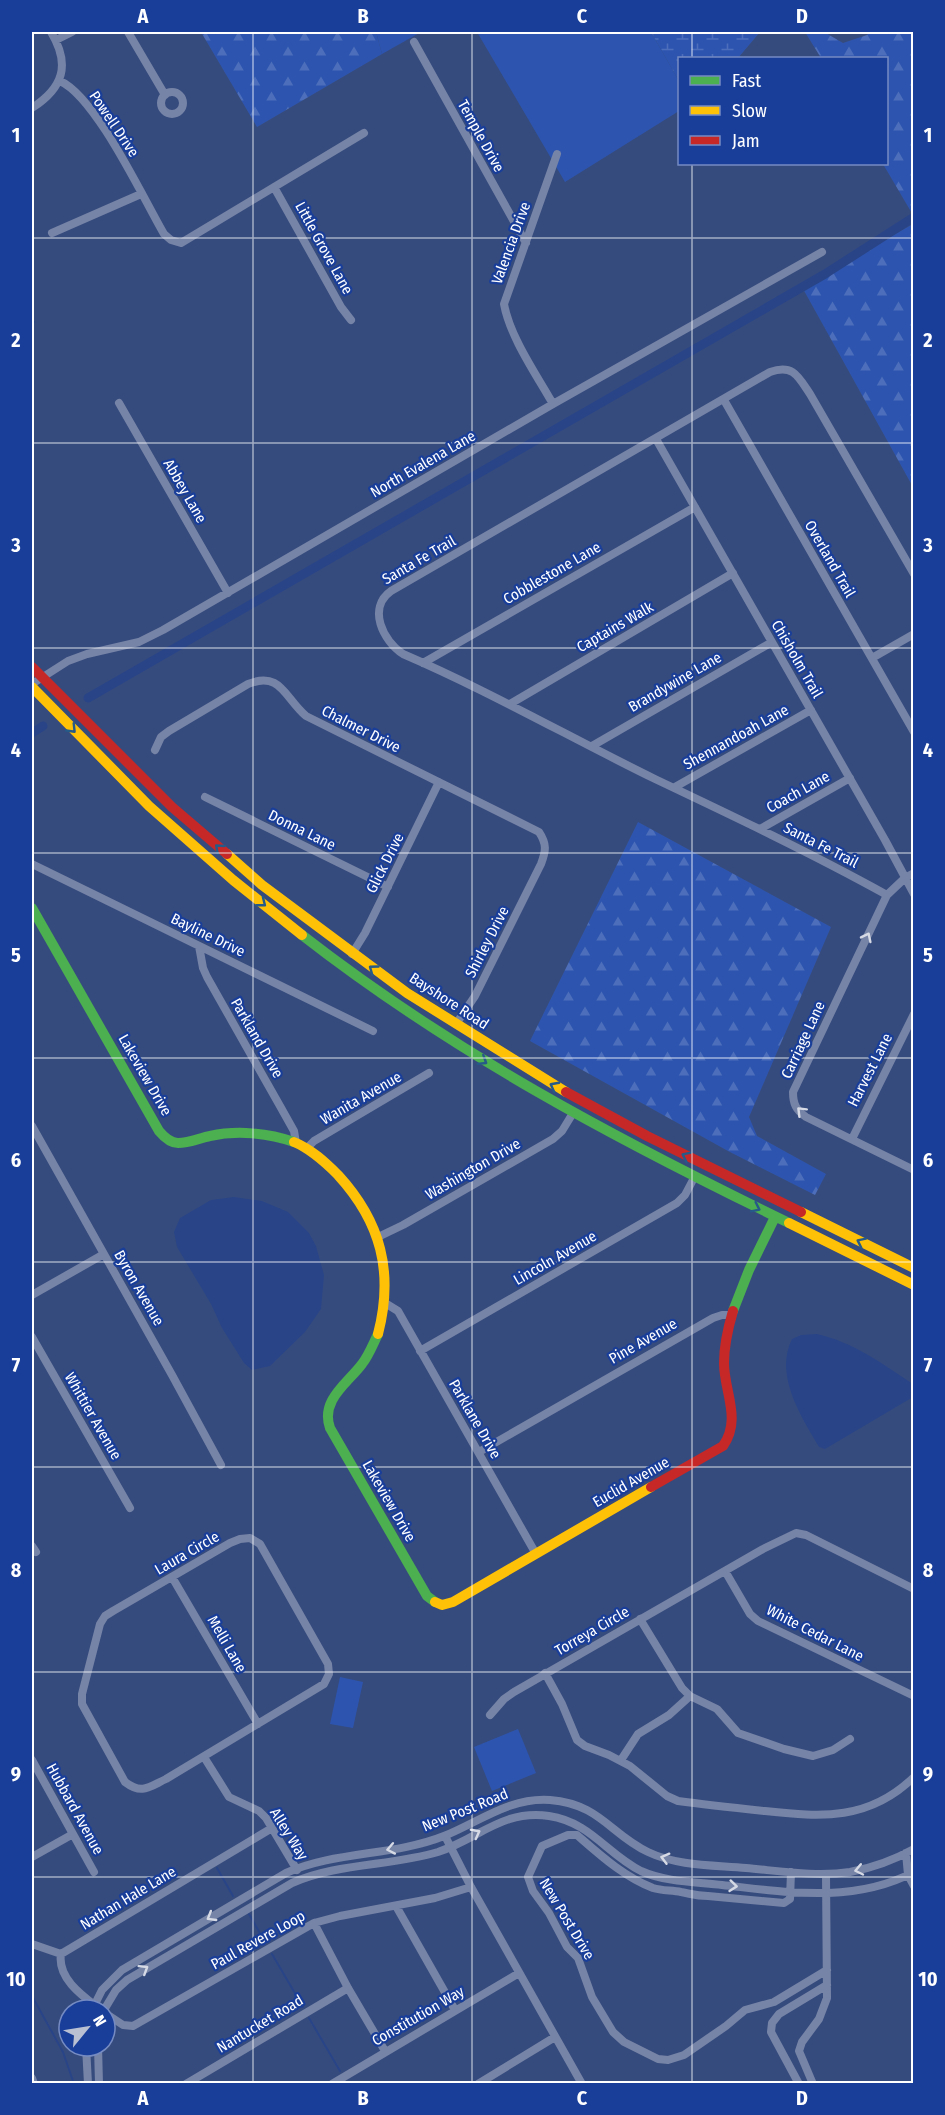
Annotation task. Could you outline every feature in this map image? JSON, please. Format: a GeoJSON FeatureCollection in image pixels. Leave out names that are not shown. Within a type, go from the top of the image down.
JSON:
{"type":"FeatureCollection","features":[{"type":"Feature","properties":{"kind":"main road","name":"Bayshore Road"},"geometry":{"type":"LineString","coordinates":[[32,668],[35,682],[148,804],[233,879],[346,968],[434,1030],[504,1074],[694,1178],[914,1285]]}},
{"type":"Feature","properties":{"kind":"main road","name":"Bayshore Road"},"geometry":{"type":"LineString","coordinates":[[35,682],[172,807],[262,885],[407,993],[544,1080],[605,1114],[914,1268]]}},
{"type":"Feature","properties":{"kind":"main road","name":"Lakeview Drive"},"geometry":{"type":"LineString","coordinates":[[32,908],[159,1131],[166,1139],[176,1144],[207,1136],[240,1134],[296,1143],[307,1148],[332,1169],[356,1194],[369,1214],[378,1237],[384,1266],[385,1303],[371,1349],[359,1369],[332,1399],[327,1409],[327,1419],[404,1557],[434,1604]]}},
{"type":"Feature","properties":{"kind":"main road"},"geometry":{"type":"LineString","coordinates":[[434,1030],[452,1028],[456,1024]]}},
{"type":"Feature","properties":{"kind":"main road"},"geometry":{"type":"LineString","coordinates":[[578,1116],[605,1114]]}},
{"type":"Feature","properties":{"kind":"main road"},"geometry":{"type":"LineString","coordinates":[[731,1315],[775,1218]]}},
{"type":"Feature","properties":{"kind":"main road","name":"Euclid Avenue"},"geometry":{"type":"LineString","coordinates":[[434,1604],[443,1606],[453,1602],[723,1446],[731,1439],[734,1427],[724,1366],[731,1315]]}},
{"type":"Feature","properties":{"kind":"street"},"geometry":{"type":"LineString","coordinates":[[32,108],[51,94],[60,81],[62,69],[56,40],[51,32]]}},
{"type":"Feature","properties":{"kind":"street"},"geometry":{"type":"LineString","coordinates":[[56,40],[72,32]]}},
{"type":"Feature","properties":{"kind":"street"},"geometry":{"type":"LineString","coordinates":[[128,32],[165,95]]}},
{"type":"Feature","properties":{"kind":"street","name":"Temple Drive"},"geometry":{"type":"LineString","coordinates":[[414,42],[526,243]]}},
{"type":"Feature","properties":{"kind":"street","name":"Powell Drive"},"geometry":{"type":"LineString","coordinates":[[60,81],[75,91],[102,126],[164,234],[171,240],[181,243],[274,187]]}},
{"type":"Feature","properties":{"kind":"street"},"geometry":{"type":"LineString","coordinates":[[274,187],[364,133]]}},
{"type":"Feature","properties":{"kind":"street","name":"Valencia Drive"},"geometry":{"type":"LineString","coordinates":[[553,404],[514,332],[505,313],[504,304],[557,154]]}},
{"type":"Feature","properties":{"kind":"street","name":"Little Grove Lane"},"geometry":{"type":"LineString","coordinates":[[274,187],[341,307],[351,320]]}},
{"type":"Feature","properties":{"kind":"street"},"geometry":{"type":"LineString","coordinates":[[52,233],[141,194]]}},
{"type":"Feature","properties":{"kind":"street","name":"North Evalena Lane"},"geometry":{"type":"LineString","coordinates":[[35,682],[68,661],[87,654],[139,642],[163,630],[553,404],[822,252]]}},
{"type":"Feature","properties":{"kind":"street","name":"Santa Fe Trail"},"geometry":{"type":"LineString","coordinates":[[886,898],[760,829],[510,704],[403,654],[389,641],[379,615],[379,606],[383,597],[770,372],[779,369],[790,370],[798,376],[810,394],[914,574]]}},
{"type":"Feature","properties":{"kind":"street","name":"Overland Trail"},"geometry":{"type":"LineString","coordinates":[[723,400],[914,732]]}},
{"type":"Feature","properties":{"kind":"street","name":"Abbey Lane"},"geometry":{"type":"LineString","coordinates":[[119,403],[228,593]]}},
{"type":"Feature","properties":{"kind":"street","name":"Chisholm Trail"},"geometry":{"type":"LineString","coordinates":[[656,439],[914,894]]}},
{"type":"Feature","properties":{"kind":"street","name":"Cobblestone Lane"},"geometry":{"type":"LineString","coordinates":[[423,663],[695,507]]}},
{"type":"Feature","properties":{"kind":"street","name":"Captains Walk"},"geometry":{"type":"LineString","coordinates":[[510,704],[733,573]]}},
{"type":"Feature","properties":{"kind":"street"},"geometry":{"type":"LineString","coordinates":[[872,658],[914,634]]}},
{"type":"Feature","properties":{"kind":"street","name":"Brandywine Lane"},"geometry":{"type":"LineString","coordinates":[[592,746],[772,642]]}},
{"type":"Feature","properties":{"kind":"street","name":"Chalmer Drive"},"geometry":{"type":"LineString","coordinates":[[155,750],[161,737],[169,730],[248,684],[270,679],[306,716],[539,832],[545,841],[546,852],[538,869]]}},
{"type":"Feature","properties":{"kind":"street","name":"Shennandoah Lane"},"geometry":{"type":"LineString","coordinates":[[675,787],[811,710]]}},
{"type":"Feature","properties":{"kind":"street","name":"Coach Lane"},"geometry":{"type":"LineString","coordinates":[[760,829],[850,778]]}},
{"type":"Feature","properties":{"kind":"street","name":"Glick Drive"},"geometry":{"type":"LineString","coordinates":[[352,954],[388,887],[439,782]]}},
{"type":"Feature","properties":{"kind":"street","name":"Donna Lane"},"geometry":{"type":"LineString","coordinates":[[205,797],[388,887]]}},
{"type":"Feature","properties":{"kind":"street","name":"Bayline Drive"},"geometry":{"type":"LineString","coordinates":[[32,864],[373,1031]]}},
{"type":"Feature","properties":{"kind":"street","name":"Shirley Drive"},"geometry":{"type":"LineString","coordinates":[[456,1024],[475,996],[538,869]]}},
{"type":"Feature","properties":{"kind":"street","name":"Carriage Lane"},"geometry":{"type":"LineString","coordinates":[[914,873],[905,878],[886,898],[793,1092],[793,1102],[798,1111],[806,1117],[914,1170]]}},
{"type":"Feature","properties":{"kind":"street","name":"Parkland Drive"},"geometry":{"type":"LineString","coordinates":[[199,946],[202,968],[285,1114],[294,1131],[296,1143]]}},
{"type":"Feature","properties":{"kind":"street","name":"Harvest Lane"},"geometry":{"type":"LineString","coordinates":[[852,1139],[914,1014]]}},
{"type":"Feature","properties":{"kind":"street","name":"Wanita Avenue"},"geometry":{"type":"LineString","coordinates":[[307,1148],[314,1141],[429,1073]]}},
{"type":"Feature","properties":{"kind":"street","name":"Washington Drive"},"geometry":{"type":"LineString","coordinates":[[378,1237],[553,1139],[578,1116]]}},
{"type":"Feature","properties":{"kind":"street","name":"Byron Avenue"},"geometry":{"type":"LineString","coordinates":[[32,1126],[221,1465]]}},
{"type":"Feature","properties":{"kind":"street","name":"Lincoln Avenue"},"geometry":{"type":"LineString","coordinates":[[420,1351],[677,1203],[685,1195],[694,1178]]}},
{"type":"Feature","properties":{"kind":"street"},"geometry":{"type":"LineString","coordinates":[[32,1294],[104,1254]]}},
{"type":"Feature","properties":{"kind":"street","name":"Parklane Drive"},"geometry":{"type":"LineString","coordinates":[[385,1303],[398,1311],[536,1554]]}},
{"type":"Feature","properties":{"kind":"street","name":"Pine Avenue"},"geometry":{"type":"LineString","coordinates":[[479,1452],[713,1318],[731,1315]]}},
{"type":"Feature","properties":{"kind":"street","name":"Whittier Avenue"},"geometry":{"type":"LineString","coordinates":[[32,1337],[130,1508]]}},
{"type":"Feature","properties":{"kind":"street","name":"Torreya Circle"},"geometry":{"type":"LineString","coordinates":[[914,1589],[806,1535],[796,1533],[545,1673],[578,1740],[585,1746],[621,1760],[638,1771],[667,1796],[678,1801],[814,1816],[864,1809],[896,1792],[914,1777]]}},
{"type":"Feature","properties":{"kind":"street","name":"Laura Circle"},"geometry":{"type":"LineString","coordinates":[[240,1539],[250,1539],[260,1544],[328,1664],[329,1674],[324,1684],[258,1724],[166,1779],[142,1790],[133,1788],[121,1776],[82,1704],[81,1694],[100,1624],[105,1616],[240,1539]]}},
{"type":"Feature","properties":{"kind":"street","name":"White Cedar Lane"},"geometry":{"type":"LineString","coordinates":[[725,1571],[750,1614],[758,1620],[914,1696]]}},
{"type":"Feature","properties":{"kind":"street","name":"Melli Lane"},"geometry":{"type":"LineString","coordinates":[[172,1577],[258,1724]]}},
{"type":"Feature","properties":{"kind":"street"},"geometry":{"type":"LineString","coordinates":[[640,1619],[675,1679],[690,1696],[717,1709],[738,1733],[803,1755],[822,1755],[849,1739]]}},
{"type":"Feature","properties":{"kind":"street"},"geometry":{"type":"LineString","coordinates":[[490,1714],[514,1692],[545,1673]]}},
{"type":"Feature","properties":{"kind":"street"},"geometry":{"type":"LineString","coordinates":[[621,1760],[638,1734],[669,1715],[690,1696]]}},
{"type":"Feature","properties":{"kind":"street","name":"Alley Way"},"geometry":{"type":"LineString","coordinates":[[204,1756],[229,1797],[259,1811],[296,1868],[300,1880]]}},
{"type":"Feature","properties":{"kind":"street","name":"Hubbard Avenue"},"geometry":{"type":"LineString","coordinates":[[32,1760],[94,1872]]}},
{"type":"Feature","properties":{"kind":"street","name":"New Post Road"},"geometry":{"type":"LineString","coordinates":[[103,1998],[108,1983],[122,1970],[296,1868],[428,1841],[445,1836],[505,1807],[526,1801],[549,1800],[569,1803],[591,1811],[636,1845],[666,1858],[704,1864],[826,1874],[871,1867],[910,1851]]}},
{"type":"Feature","properties":{"kind":"street","name":"New Post Road"},"geometry":{"type":"LineString","coordinates":[[109,1998],[127,1980],[275,1892],[300,1880],[426,1855],[449,1847],[509,1818],[521,1816],[550,1816],[575,1823],[622,1860],[649,1874],[683,1881],[827,1894],[866,1889],[911,1873]]}},
{"type":"Feature","properties":{"kind":"street","name":"Nathan Hale Lane"},"geometry":{"type":"LineString","coordinates":[[61,1954],[272,1828]]}},
{"type":"Feature","properties":{"kind":"street"},"geometry":{"type":"LineString","coordinates":[[32,1857],[73,1834]]}},
{"type":"Feature","properties":{"kind":"street","name":"New Post Drive"},"geometry":{"type":"LineString","coordinates":[[791,1892],[789,1901],[784,1903],[708,1896],[695,1897],[681,1892],[656,1889],[604,1860],[575,1834],[542,1846],[528,1876],[533,1891],[549,1913],[567,1947],[578,1958],[592,1997],[613,2032],[624,2042],[658,2059],[668,2060],[684,2055],[745,2010],[774,2002],[827,1970]]}},
{"type":"Feature","properties":{"kind":"street"},"geometry":{"type":"LineString","coordinates":[[445,1836],[471,1887],[582,2084]]}},
{"type":"Feature","properties":{"kind":"street"},"geometry":{"type":"LineString","coordinates":[[910,1851],[914,1886]]}},
{"type":"Feature","properties":{"kind":"street"},"geometry":{"type":"LineString","coordinates":[[791,1872],[791,1892]]}},
{"type":"Feature","properties":{"kind":"street"},"geometry":{"type":"LineString","coordinates":[[813,2084],[799,2051],[802,2042],[824,2009],[827,1985],[826,1874]]}},
{"type":"Feature","properties":{"kind":"street","name":"Paul Revere Loop"},"geometry":{"type":"LineString","coordinates":[[117,2021],[123,2025],[133,2026],[144,2022],[269,1947],[314,1923],[471,1887]]}},
{"type":"Feature","properties":{"kind":"street"},"geometry":{"type":"LineString","coordinates":[[396,1906],[455,2010]]}},
{"type":"Feature","properties":{"kind":"street"},"geometry":{"type":"LineString","coordinates":[[314,1923],[385,2051]]}},
{"type":"Feature","properties":{"kind":"street"},"geometry":{"type":"LineString","coordinates":[[32,1944],[61,1954],[60,1963],[69,1981],[84,1998]]}},
{"type":"Feature","properties":{"kind":"street","name":"Constitution Way"},"geometry":{"type":"LineString","coordinates":[[332,2084],[519,1972]]}},
{"type":"Feature","properties":{"kind":"street"},"geometry":{"type":"LineString","coordinates":[[799,2084],[771,2032],[772,2023],[779,2014],[827,1985]]}},
{"type":"Feature","properties":{"kind":"street","name":"Nantucket Road"},"geometry":{"type":"LineString","coordinates":[[186,2084],[348,1988]]}},
{"type":"Feature","properties":{"kind":"street"},"geometry":{"type":"LineString","coordinates":[[478,2084],[555,2037]]}},
{"type":"Feature","properties":{"kind":"street"},"geometry":{"type":"LineString","coordinates":[[87,2058],[88,2084]]}},
{"type":"Feature","properties":{"kind":"street"},"geometry":{"type":"LineString","coordinates":[[98,2058],[99,2084]]}},
{"type":"Feature","properties":{"kind":"street"},"geometry":{"type":"LineString","coordinates":[[32,2078],[34,2084]]}},
{"type":"Feature","properties":{"kind":"green space"},"geometry":{"type":"Polygon","coordinates":[[[201,32],[376,32],[382,54],[257,127],[201,32]]]}},
{"type":"Feature","properties":{"kind":"green space"},"geometry":{"type":"Polygon","coordinates":[[[376,32],[421,32],[382,54],[376,32]]]}},
{"type":"Feature","properties":{"kind":"green space"},"geometry":{"type":"Polygon","coordinates":[[[477,32],[651,32],[678,79],[678,112],[565,182],[477,32]]]}},
{"type":"Feature","properties":{"kind":"green space"},"geometry":{"type":"Polygon","coordinates":[[[651,32],[760,32],[739,57],[678,57],[678,79],[651,32]]]}},
{"type":"Feature","properties":{"kind":"green space"},"geometry":{"type":"Polygon","coordinates":[[[805,32],[824,32],[843,43],[870,32],[913,32],[913,215],[884,165],[888,165],[888,57],[820,57],[805,32]]]}},
{"type":"Feature","properties":{"kind":"green space"},"geometry":{"type":"Polygon","coordinates":[[[913,224],[913,487],[802,287],[913,224]]]}},
{"type":"Feature","properties":{"kind":"green space"},"geometry":{"type":"Polygon","coordinates":[[[638,822],[831,927],[749,1117],[757,1136],[826,1174],[815,1195],[728,1151],[530,1041],[638,822]]]}},
{"type":"Feature","properties":{"kind":"green space"},"geometry":{"type":"Polygon","coordinates":[[[340,1677],[363,1682],[353,1728],[330,1724],[340,1677]]]}},
{"type":"Feature","properties":{"kind":"green space"},"geometry":{"type":"Polygon","coordinates":[[[518,1729],[536,1773],[492,1791],[474,1747],[518,1729]]]}},
{"type":"Feature","properties":{"kind":"shaded area"},"geometry":{"type":"Polygon","coordinates":[[[234,1197],[262,1201],[288,1212],[309,1233],[316,1246],[324,1275],[321,1309],[305,1332],[270,1366],[252,1370],[244,1363],[222,1328],[211,1304],[177,1247],[174,1232],[180,1218],[211,1200],[234,1197]]]}},
{"type":"Feature","properties":{"kind":"shaded area"},"geometry":{"type":"Polygon","coordinates":[[[817,1334],[855,1348],[913,1384],[913,1397],[825,1449],[819,1447],[798,1409],[788,1381],[786,1367],[787,1353],[792,1339],[801,1335],[817,1334]]]}},
{"type":"Feature","properties":{"kind":"waterway"},"geometry":{"type":"LineString","coordinates":[[88,698],[825,274],[914,217]]}},
{"type":"Feature","properties":{"kind":"waterway"},"geometry":{"type":"LineString","coordinates":[[32,733],[43,726]]}},
{"type":"Feature","properties":{"kind":"waterway"},"geometry":{"type":"LineString","coordinates":[[217,1868],[233,1896]]}},
{"type":"Feature","properties":{"kind":"waterway"},"geometry":{"type":"LineString","coordinates":[[249,1914],[265,1942]]}},
{"type":"Feature","properties":{"kind":"waterway"},"geometry":{"type":"LineString","coordinates":[[272,1954],[303,2007]]}},
{"type":"Feature","properties":{"kind":"waterway"},"geometry":{"type":"LineString","coordinates":[[32,1996],[63,2052],[74,2084]]}},
{"type":"Feature","properties":{"kind":"waterway"},"geometry":{"type":"LineString","coordinates":[[309,2018],[340,2071]]}},
{"type":"Feature","properties":{"kind":"traffic: fast"},"geometry":{"type":"LineString","coordinates":[[32,908],[159,1131],[165,1137],[172,1142],[182,1143],[220,1134],[242,1133],[274,1136],[294,1142]]}},
{"type":"Feature","properties":{"kind":"traffic: fast"},"geometry":{"type":"LineString","coordinates":[[302,935],[418,1018],[538,1092],[661,1159],[789,1223]]}},
{"type":"Feature","properties":{"kind":"traffic: fast"},"geometry":{"type":"LineString","coordinates":[[733,1311],[749,1270],[775,1217]]}},
{"type":"Feature","properties":{"kind":"traffic: fast"},"geometry":{"type":"LineString","coordinates":[[378,1334],[364,1361],[332,1400],[328,1418],[330,1428],[427,1596],[435,1602]]}},
{"type":"Feature","properties":{"kind":"traffic: slow"},"geometry":{"type":"LineString","coordinates":[[32,687],[149,806],[233,880],[302,935]]}},
{"type":"Feature","properties":{"kind":"traffic: slow"},"geometry":{"type":"LineString","coordinates":[[227,854],[262,885],[407,993],[566,1092]]}},
{"type":"Feature","properties":{"kind":"traffic: slow"},"geometry":{"type":"LineString","coordinates":[[294,1142],[312,1152],[338,1175],[365,1211],[374,1230],[384,1269],[385,1290],[378,1334]]}},
{"type":"Feature","properties":{"kind":"traffic: slow"},"geometry":{"type":"LineString","coordinates":[[801,1212],[914,1268]]}},
{"type":"Feature","properties":{"kind":"traffic: slow"},"geometry":{"type":"LineString","coordinates":[[789,1223],[914,1285]]}},
{"type":"Feature","properties":{"kind":"traffic: slow"},"geometry":{"type":"LineString","coordinates":[[435,1602],[442,1605],[453,1602],[651,1487]]}},
{"type":"Feature","properties":{"kind":"traffic: jam"},"geometry":{"type":"LineString","coordinates":[[32,667],[172,807],[227,854]]}},
{"type":"Feature","properties":{"kind":"traffic: jam"},"geometry":{"type":"LineString","coordinates":[[566,1092],[647,1136],[801,1212]]}},
{"type":"Feature","properties":{"kind":"traffic: jam"},"geometry":{"type":"LineString","coordinates":[[651,1487],[723,1446],[728,1436],[732,1416],[724,1356],[733,1311]]}}]}
